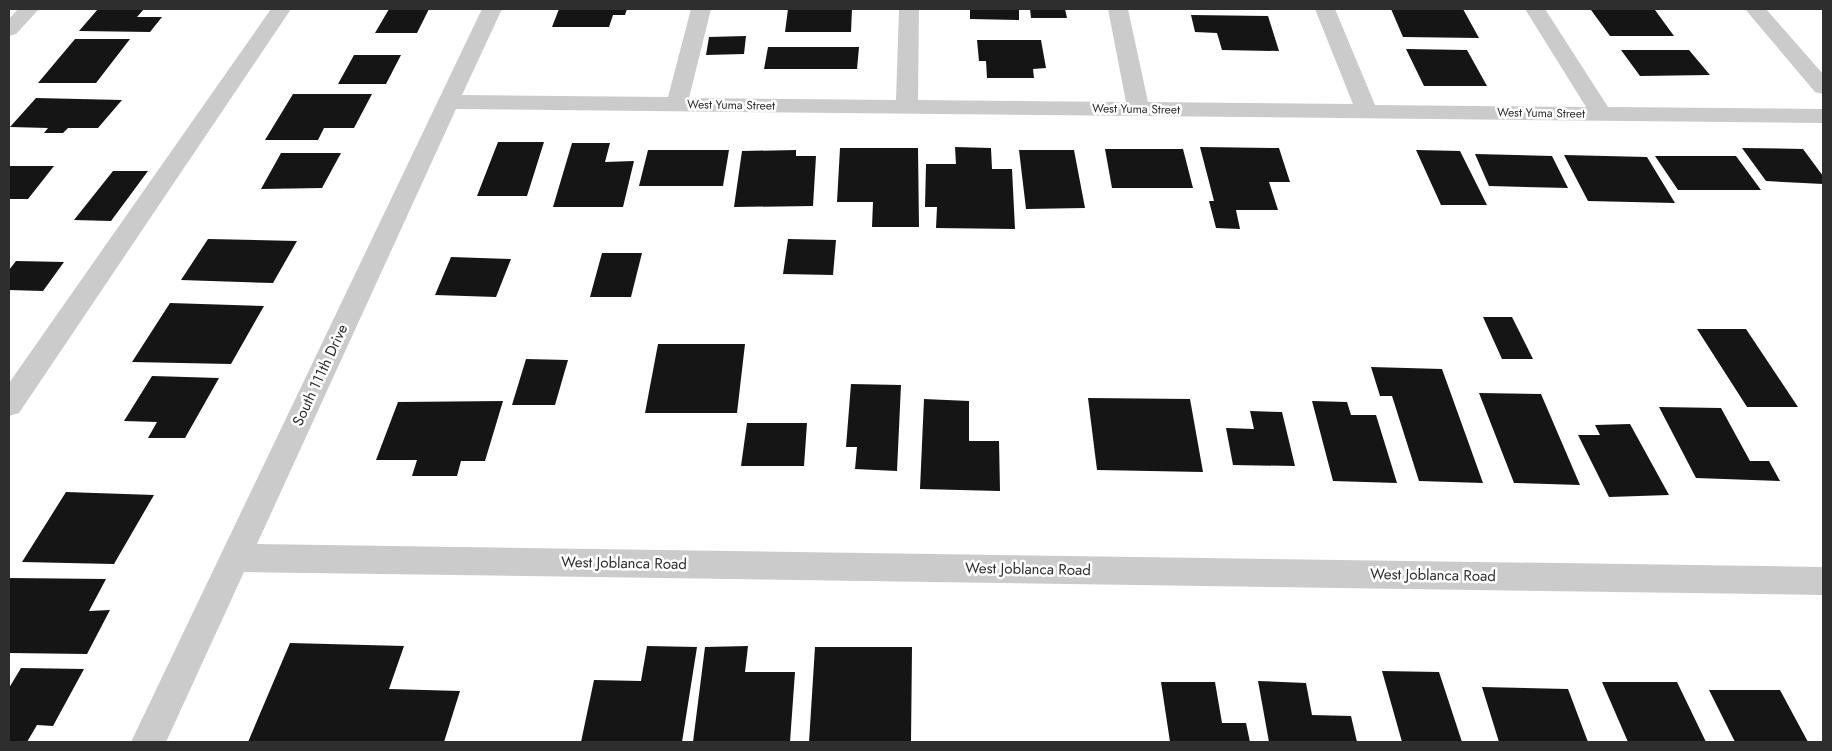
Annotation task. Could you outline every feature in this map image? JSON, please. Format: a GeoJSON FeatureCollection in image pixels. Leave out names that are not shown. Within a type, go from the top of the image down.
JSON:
{"type":"FeatureCollection","features":[{"type":"Feature","properties":{"kind":"street"},"geometry":{"type":"LineString","coordinates":[[9,30],[29,9]]}},
{"type":"Feature","properties":{"kind":"street"},"geometry":{"type":"LineString","coordinates":[[9,405],[281,9]]}},
{"type":"Feature","properties":{"kind":"street","name":"South 111th Drive"},"geometry":{"type":"LineString","coordinates":[[148,742],[492,9]]}},
{"type":"Feature","properties":{"kind":"street"},"geometry":{"type":"LineString","coordinates":[[677,104],[701,9]]}},
{"type":"Feature","properties":{"kind":"street"},"geometry":{"type":"LineString","coordinates":[[907,106],[909,9]]}},
{"type":"Feature","properties":{"kind":"street"},"geometry":{"type":"LineString","coordinates":[[1118,9],[1138,109]]}},
{"type":"Feature","properties":{"kind":"street"},"geometry":{"type":"LineString","coordinates":[[1325,9],[1367,111]]}},
{"type":"Feature","properties":{"kind":"street"},"geometry":{"type":"LineString","coordinates":[[1535,9],[1601,113]]}},
{"type":"Feature","properties":{"kind":"street"},"geometry":{"type":"LineString","coordinates":[[1755,9],[1823,87]]}},
{"type":"Feature","properties":{"kind":"street","name":"West Yuma Street"},"geometry":{"type":"LineString","coordinates":[[449,102],[1823,116]]}},
{"type":"Feature","properties":{"kind":"street","name":"West Joblanca Road"},"geometry":{"type":"LineString","coordinates":[[234,558],[1823,581]]}},
{"type":"Feature","properties":{"kind":"building"},"geometry":{"type":"Polygon","coordinates":[[[98,9],[144,9],[137,17],[162,17],[150,32],[79,31],[98,9]]]}},
{"type":"Feature","properties":{"kind":"building"},"geometry":{"type":"Polygon","coordinates":[[[389,9],[429,9],[417,33],[375,33],[389,9]]]}},
{"type":"Feature","properties":{"kind":"building"},"geometry":{"type":"Polygon","coordinates":[[[559,9],[627,9],[625,15],[613,15],[609,27],[552,27],[559,9]]]}},
{"type":"Feature","properties":{"kind":"building"},"geometry":{"type":"Polygon","coordinates":[[[788,9],[852,9],[851,32],[785,32],[788,9]]]}},
{"type":"Feature","properties":{"kind":"building"},"geometry":{"type":"Polygon","coordinates":[[[970,9],[1019,9],[1019,20],[970,19],[970,9]]]}},
{"type":"Feature","properties":{"kind":"building"},"geometry":{"type":"Polygon","coordinates":[[[1030,9],[1065,9],[1067,18],[1031,18],[1030,9]]]}},
{"type":"Feature","properties":{"kind":"building"},"geometry":{"type":"Polygon","coordinates":[[[1391,9],[1463,9],[1479,38],[1403,37],[1391,9]]]}},
{"type":"Feature","properties":{"kind":"building"},"geometry":{"type":"Polygon","coordinates":[[[1591,10],[1655,10],[1674,36],[1610,36],[1591,10]]]}},
{"type":"Feature","properties":{"kind":"building"},"geometry":{"type":"Polygon","coordinates":[[[1191,15],[1268,16],[1279,51],[1222,50],[1217,33],[1195,32],[1191,15]]]}},
{"type":"Feature","properties":{"kind":"building"},"geometry":{"type":"Polygon","coordinates":[[[746,36],[744,54],[706,55],[709,37],[746,36]]]}},
{"type":"Feature","properties":{"kind":"building"},"geometry":{"type":"Polygon","coordinates":[[[75,39],[130,39],[96,83],[38,83],[75,39]]]}},
{"type":"Feature","properties":{"kind":"building"},"geometry":{"type":"Polygon","coordinates":[[[977,40],[1041,40],[1046,68],[1033,69],[1034,78],[987,78],[986,61],[979,61],[977,40]]]}},
{"type":"Feature","properties":{"kind":"building"},"geometry":{"type":"Polygon","coordinates":[[[768,47],[859,47],[857,69],[764,69],[768,47]]]}},
{"type":"Feature","properties":{"kind":"building"},"geometry":{"type":"Polygon","coordinates":[[[1406,49],[1467,50],[1487,86],[1424,86],[1406,49]]]}},
{"type":"Feature","properties":{"kind":"building"},"geometry":{"type":"Polygon","coordinates":[[[1621,50],[1689,50],[1710,75],[1640,76],[1621,50]]]}},
{"type":"Feature","properties":{"kind":"building"},"geometry":{"type":"Polygon","coordinates":[[[354,55],[401,55],[386,84],[338,84],[354,55]]]}},
{"type":"Feature","properties":{"kind":"building"},"geometry":{"type":"Polygon","coordinates":[[[293,94],[372,94],[354,128],[324,128],[318,140],[265,140],[293,94]]]}},
{"type":"Feature","properties":{"kind":"building"},"geometry":{"type":"Polygon","coordinates":[[[36,98],[122,100],[98,128],[68,128],[63,133],[44,133],[48,128],[10,127],[36,98]]]}},
{"type":"Feature","properties":{"kind":"building"},"geometry":{"type":"Polygon","coordinates":[[[498,142],[544,142],[527,196],[477,196],[498,142]]]}},
{"type":"Feature","properties":{"kind":"building"},"geometry":{"type":"Polygon","coordinates":[[[572,143],[610,143],[605,162],[634,161],[623,207],[553,207],[572,143]]]}},
{"type":"Feature","properties":{"kind":"building"},"geometry":{"type":"Polygon","coordinates":[[[955,147],[991,148],[992,169],[1012,169],[1015,229],[936,228],[937,207],[925,207],[926,164],[956,164],[955,147]]]}},
{"type":"Feature","properties":{"kind":"building"},"geometry":{"type":"Polygon","coordinates":[[[1200,147],[1279,148],[1290,182],[1269,182],[1278,210],[1236,210],[1240,229],[1216,228],[1209,201],[1214,201],[1200,147]]]}},
{"type":"Feature","properties":{"kind":"building"},"geometry":{"type":"Polygon","coordinates":[[[840,148],[918,148],[919,227],[872,227],[873,202],[837,202],[840,148]]]}},
{"type":"Feature","properties":{"kind":"building"},"geometry":{"type":"Polygon","coordinates":[[[1742,148],[1803,149],[1823,176],[1823,184],[1766,181],[1742,148]]]}},
{"type":"Feature","properties":{"kind":"building"},"geometry":{"type":"Polygon","coordinates":[[[1105,149],[1183,149],[1193,188],[1112,188],[1105,149]]]}},
{"type":"Feature","properties":{"kind":"building"},"geometry":{"type":"Polygon","coordinates":[[[648,150],[729,150],[723,186],[639,186],[648,150]]]}},
{"type":"Feature","properties":{"kind":"building"},"geometry":{"type":"Polygon","coordinates":[[[796,150],[796,156],[816,156],[813,206],[734,207],[742,151],[796,150]]]}},
{"type":"Feature","properties":{"kind":"building"},"geometry":{"type":"Polygon","coordinates":[[[1019,150],[1074,150],[1085,208],[1026,209],[1019,150]]]}},
{"type":"Feature","properties":{"kind":"building"},"geometry":{"type":"Polygon","coordinates":[[[1416,150],[1460,151],[1487,205],[1441,205],[1416,150]]]}},
{"type":"Feature","properties":{"kind":"building"},"geometry":{"type":"Polygon","coordinates":[[[281,153],[341,153],[322,188],[261,189],[281,153]]]}},
{"type":"Feature","properties":{"kind":"building"},"geometry":{"type":"Polygon","coordinates":[[[1475,154],[1552,156],[1568,188],[1489,186],[1475,154]]]}},
{"type":"Feature","properties":{"kind":"building"},"geometry":{"type":"Polygon","coordinates":[[[1564,155],[1647,157],[1675,203],[1588,201],[1564,155]]]}},
{"type":"Feature","properties":{"kind":"building"},"geometry":{"type":"Polygon","coordinates":[[[1655,156],[1736,156],[1761,190],[1678,190],[1655,156]]]}},
{"type":"Feature","properties":{"kind":"building"},"geometry":{"type":"Polygon","coordinates":[[[9,166],[54,166],[28,199],[9,199],[9,166]]]}},
{"type":"Feature","properties":{"kind":"building"},"geometry":{"type":"Polygon","coordinates":[[[113,171],[148,171],[111,221],[74,220],[113,171]]]}},
{"type":"Feature","properties":{"kind":"building"},"geometry":{"type":"Polygon","coordinates":[[[208,239],[297,241],[273,283],[181,280],[208,239]]]}},
{"type":"Feature","properties":{"kind":"building"},"geometry":{"type":"Polygon","coordinates":[[[788,239],[836,240],[833,275],[783,274],[788,239]]]}},
{"type":"Feature","properties":{"kind":"building"},"geometry":{"type":"Polygon","coordinates":[[[602,253],[642,253],[631,297],[590,297],[602,253]]]}},
{"type":"Feature","properties":{"kind":"building"},"geometry":{"type":"Polygon","coordinates":[[[451,257],[511,259],[496,297],[435,295],[451,257]]]}},
{"type":"Feature","properties":{"kind":"building"},"geometry":{"type":"Polygon","coordinates":[[[16,261],[64,262],[43,291],[9,290],[9,270],[16,261]]]}},
{"type":"Feature","properties":{"kind":"building"},"geometry":{"type":"Polygon","coordinates":[[[170,303],[264,306],[231,364],[132,362],[170,303]]]}},
{"type":"Feature","properties":{"kind":"building"},"geometry":{"type":"Polygon","coordinates":[[[1483,317],[1512,317],[1533,359],[1502,359],[1483,317]]]}},
{"type":"Feature","properties":{"kind":"building"},"geometry":{"type":"Polygon","coordinates":[[[1697,329],[1746,329],[1798,407],[1747,407],[1697,329]]]}},
{"type":"Feature","properties":{"kind":"building"},"geometry":{"type":"Polygon","coordinates":[[[658,344],[745,344],[737,413],[645,413],[658,344]]]}},
{"type":"Feature","properties":{"kind":"building"},"geometry":{"type":"Polygon","coordinates":[[[526,359],[568,360],[555,405],[512,405],[526,359]]]}},
{"type":"Feature","properties":{"kind":"building"},"geometry":{"type":"Polygon","coordinates":[[[1371,367],[1442,369],[1483,483],[1419,481],[1392,396],[1380,396],[1371,367]]]}},
{"type":"Feature","properties":{"kind":"building"},"geometry":{"type":"Polygon","coordinates":[[[152,376],[219,378],[185,438],[148,438],[157,422],[124,421],[152,376]]]}},
{"type":"Feature","properties":{"kind":"building"},"geometry":{"type":"Polygon","coordinates":[[[851,384],[901,385],[897,471],[855,469],[857,447],[846,447],[851,384]]]}},
{"type":"Feature","properties":{"kind":"building"},"geometry":{"type":"Polygon","coordinates":[[[1479,393],[1541,394],[1580,485],[1514,483],[1479,393]]]}},
{"type":"Feature","properties":{"kind":"building"},"geometry":{"type":"Polygon","coordinates":[[[1088,398],[1190,399],[1203,472],[1097,470],[1088,398]]]}},
{"type":"Feature","properties":{"kind":"building"},"geometry":{"type":"Polygon","coordinates":[[[924,399],[969,401],[969,441],[999,441],[1000,491],[920,489],[924,399]]]}},
{"type":"Feature","properties":{"kind":"building"},"geometry":{"type":"Polygon","coordinates":[[[503,401],[485,461],[461,461],[457,476],[412,476],[417,460],[376,460],[398,402],[503,401]]]}},
{"type":"Feature","properties":{"kind":"building"},"geometry":{"type":"Polygon","coordinates":[[[1312,401],[1347,402],[1351,415],[1376,415],[1397,483],[1333,481],[1312,401]]]}},
{"type":"Feature","properties":{"kind":"building"},"geometry":{"type":"Polygon","coordinates":[[[1659,407],[1721,408],[1750,461],[1769,461],[1780,481],[1696,478],[1659,407]]]}},
{"type":"Feature","properties":{"kind":"building"},"geometry":{"type":"Polygon","coordinates":[[[1250,411],[1282,412],[1295,466],[1233,465],[1226,428],[1254,429],[1250,411]]]}},
{"type":"Feature","properties":{"kind":"building"},"geometry":{"type":"Polygon","coordinates":[[[747,423],[807,423],[804,466],[741,466],[747,423]]]}},
{"type":"Feature","properties":{"kind":"building"},"geometry":{"type":"Polygon","coordinates":[[[1630,424],[1669,495],[1609,497],[1578,435],[1600,435],[1595,425],[1630,424]]]}},
{"type":"Feature","properties":{"kind":"building"},"geometry":{"type":"Polygon","coordinates":[[[66,492],[154,495],[114,564],[22,562],[66,492]]]}},
{"type":"Feature","properties":{"kind":"building"},"geometry":{"type":"Polygon","coordinates":[[[9,578],[106,579],[89,611],[110,610],[87,654],[9,653],[9,578]]]}},
{"type":"Feature","properties":{"kind":"building"},"geometry":{"type":"Polygon","coordinates":[[[290,643],[404,646],[389,689],[460,691],[444,742],[248,742],[290,643]]]}},
{"type":"Feature","properties":{"kind":"building"},"geometry":{"type":"Polygon","coordinates":[[[647,646],[697,647],[682,742],[581,742],[594,680],[641,681],[647,646]]]}},
{"type":"Feature","properties":{"kind":"building"},"geometry":{"type":"Polygon","coordinates":[[[748,646],[745,672],[795,672],[790,742],[693,742],[705,647],[748,646]]]}},
{"type":"Feature","properties":{"kind":"building"},"geometry":{"type":"Polygon","coordinates":[[[815,647],[912,647],[911,742],[809,742],[815,647]]]}},
{"type":"Feature","properties":{"kind":"building"},"geometry":{"type":"Polygon","coordinates":[[[21,668],[84,669],[53,726],[37,725],[27,742],[9,742],[9,688],[21,668]]]}},
{"type":"Feature","properties":{"kind":"building"},"geometry":{"type":"Polygon","coordinates":[[[1382,671],[1439,672],[1462,742],[1402,742],[1382,671]]]}},
{"type":"Feature","properties":{"kind":"building"},"geometry":{"type":"Polygon","coordinates":[[[1258,681],[1306,683],[1312,715],[1351,716],[1357,742],[1269,742],[1258,681]]]}},
{"type":"Feature","properties":{"kind":"building"},"geometry":{"type":"Polygon","coordinates":[[[1161,682],[1215,682],[1222,723],[1246,723],[1250,742],[1170,742],[1161,682]]]}},
{"type":"Feature","properties":{"kind":"building"},"geometry":{"type":"Polygon","coordinates":[[[1602,682],[1677,682],[1706,742],[1628,742],[1602,682]]]}},
{"type":"Feature","properties":{"kind":"building"},"geometry":{"type":"Polygon","coordinates":[[[1482,687],[1568,689],[1588,742],[1499,742],[1482,687]]]}},
{"type":"Feature","properties":{"kind":"building"},"geometry":{"type":"Polygon","coordinates":[[[1709,690],[1780,690],[1808,742],[1735,742],[1709,690]]]}}]}
